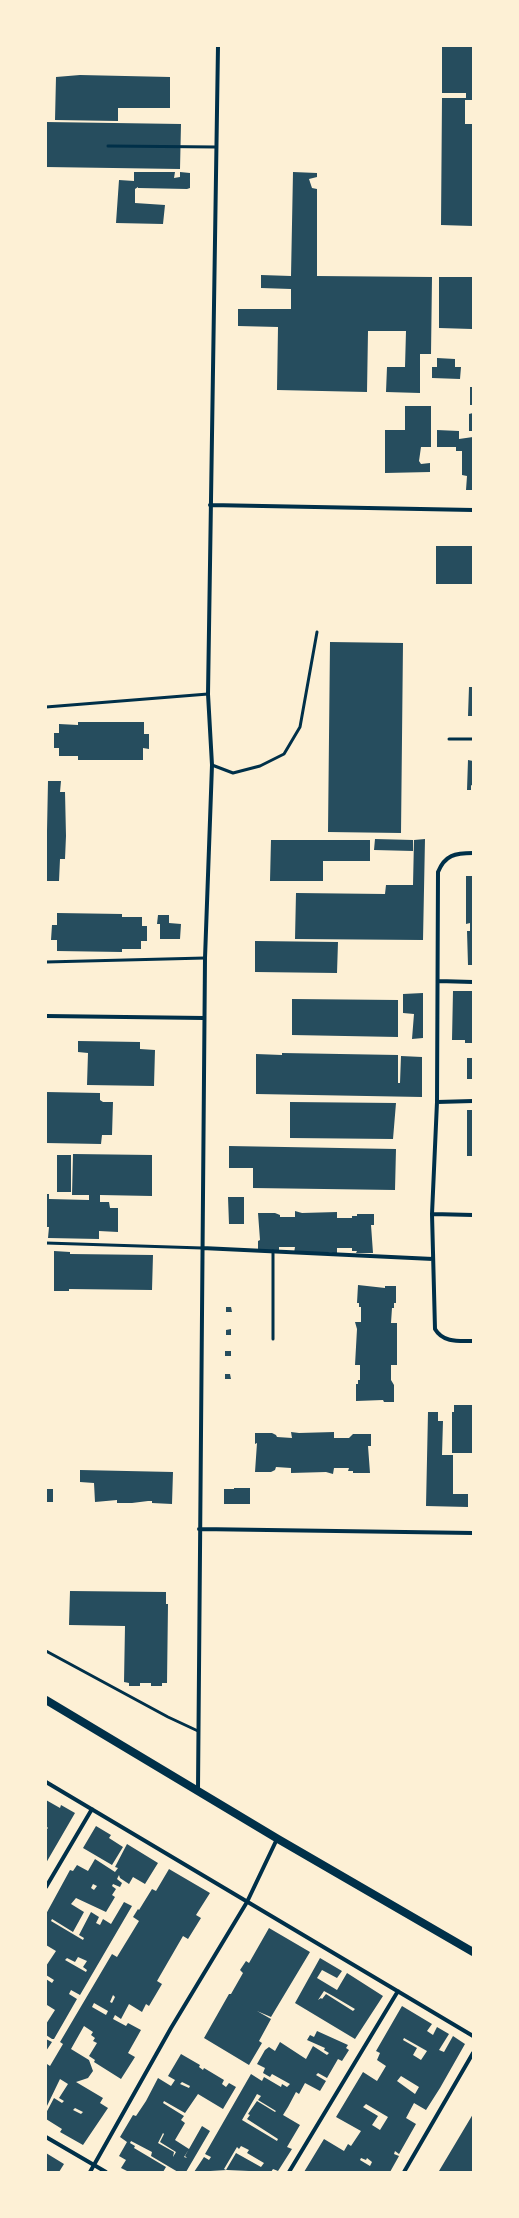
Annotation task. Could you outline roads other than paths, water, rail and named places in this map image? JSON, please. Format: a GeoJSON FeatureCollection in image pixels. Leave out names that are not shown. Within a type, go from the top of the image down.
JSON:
{"type":"FeatureCollection","features":[{"type":"Feature","properties":{"kind":"main road"},"geometry":{"type":"LineString","coordinates":[[46,1700],[198,1789],[278,1839],[473,1952]]}},
{"type":"Feature","properties":{"kind":"street"},"geometry":{"type":"LineString","coordinates":[[198,1789],[204,1018],[212,765],[208,694],[218,46]]}},
{"type":"Feature","properties":{"kind":"street"},"geometry":{"type":"LineString","coordinates":[[210,505],[473,510]]}},
{"type":"Feature","properties":{"kind":"street"},"geometry":{"type":"LineString","coordinates":[[473,853],[449,856],[442,863],[438,872],[438,1102],[432,1214],[435,1329],[441,1338],[451,1341],[473,1341]]}},
{"type":"Feature","properties":{"kind":"street"},"geometry":{"type":"LineString","coordinates":[[438,981],[473,982]]}},
{"type":"Feature","properties":{"kind":"street"},"geometry":{"type":"LineString","coordinates":[[46,1016],[204,1018]]}},
{"type":"Feature","properties":{"kind":"street"},"geometry":{"type":"LineString","coordinates":[[438,1102],[473,1101]]}},
{"type":"Feature","properties":{"kind":"street"},"geometry":{"type":"LineString","coordinates":[[432,1214],[473,1215]]}},
{"type":"Feature","properties":{"kind":"street"},"geometry":{"type":"LineString","coordinates":[[202,1248],[432,1259]]}},
{"type":"Feature","properties":{"kind":"street"},"geometry":{"type":"LineString","coordinates":[[199,1529],[473,1533]]}},
{"type":"Feature","properties":{"kind":"street"},"geometry":{"type":"LineString","coordinates":[[46,1782],[473,2036]]}},
{"type":"Feature","properties":{"kind":"street"},"geometry":{"type":"LineString","coordinates":[[46,1887],[92,1808]]}},
{"type":"Feature","properties":{"kind":"street"},"geometry":{"type":"LineString","coordinates":[[90,2172],[171,2028],[247,1902],[278,1839]]}},
{"type":"Feature","properties":{"kind":"street"},"geometry":{"type":"LineString","coordinates":[[289,2172],[398,1991]]}},
{"type":"Feature","properties":{"kind":"street"},"geometry":{"type":"LineString","coordinates":[[404,2172],[473,2053]]}},
{"type":"Feature","properties":{"kind":"street"},"geometry":{"type":"LineString","coordinates":[[46,2137],[106,2172]]}},
{"type":"Feature","properties":{"kind":"lane"},"geometry":{"type":"LineString","coordinates":[[108,146],[216,147]]}},
{"type":"Feature","properties":{"kind":"lane"},"geometry":{"type":"LineString","coordinates":[[212,765],[233,773],[260,766],[284,754],[300,727],[317,632]]}},
{"type":"Feature","properties":{"kind":"lane"},"geometry":{"type":"LineString","coordinates":[[46,707],[208,694]]}},
{"type":"Feature","properties":{"kind":"lane"},"geometry":{"type":"LineString","coordinates":[[450,739],[473,739]]}},
{"type":"Feature","properties":{"kind":"lane"},"geometry":{"type":"LineString","coordinates":[[46,962],[205,958]]}},
{"type":"Feature","properties":{"kind":"lane"},"geometry":{"type":"LineString","coordinates":[[46,1242],[202,1248]]}},
{"type":"Feature","properties":{"kind":"lane"},"geometry":{"type":"LineString","coordinates":[[273,1251],[273,1339]]}},
{"type":"Feature","properties":{"kind":"lane"},"geometry":{"type":"LineString","coordinates":[[46,1651],[168,1717],[198,1730]]}}]}
